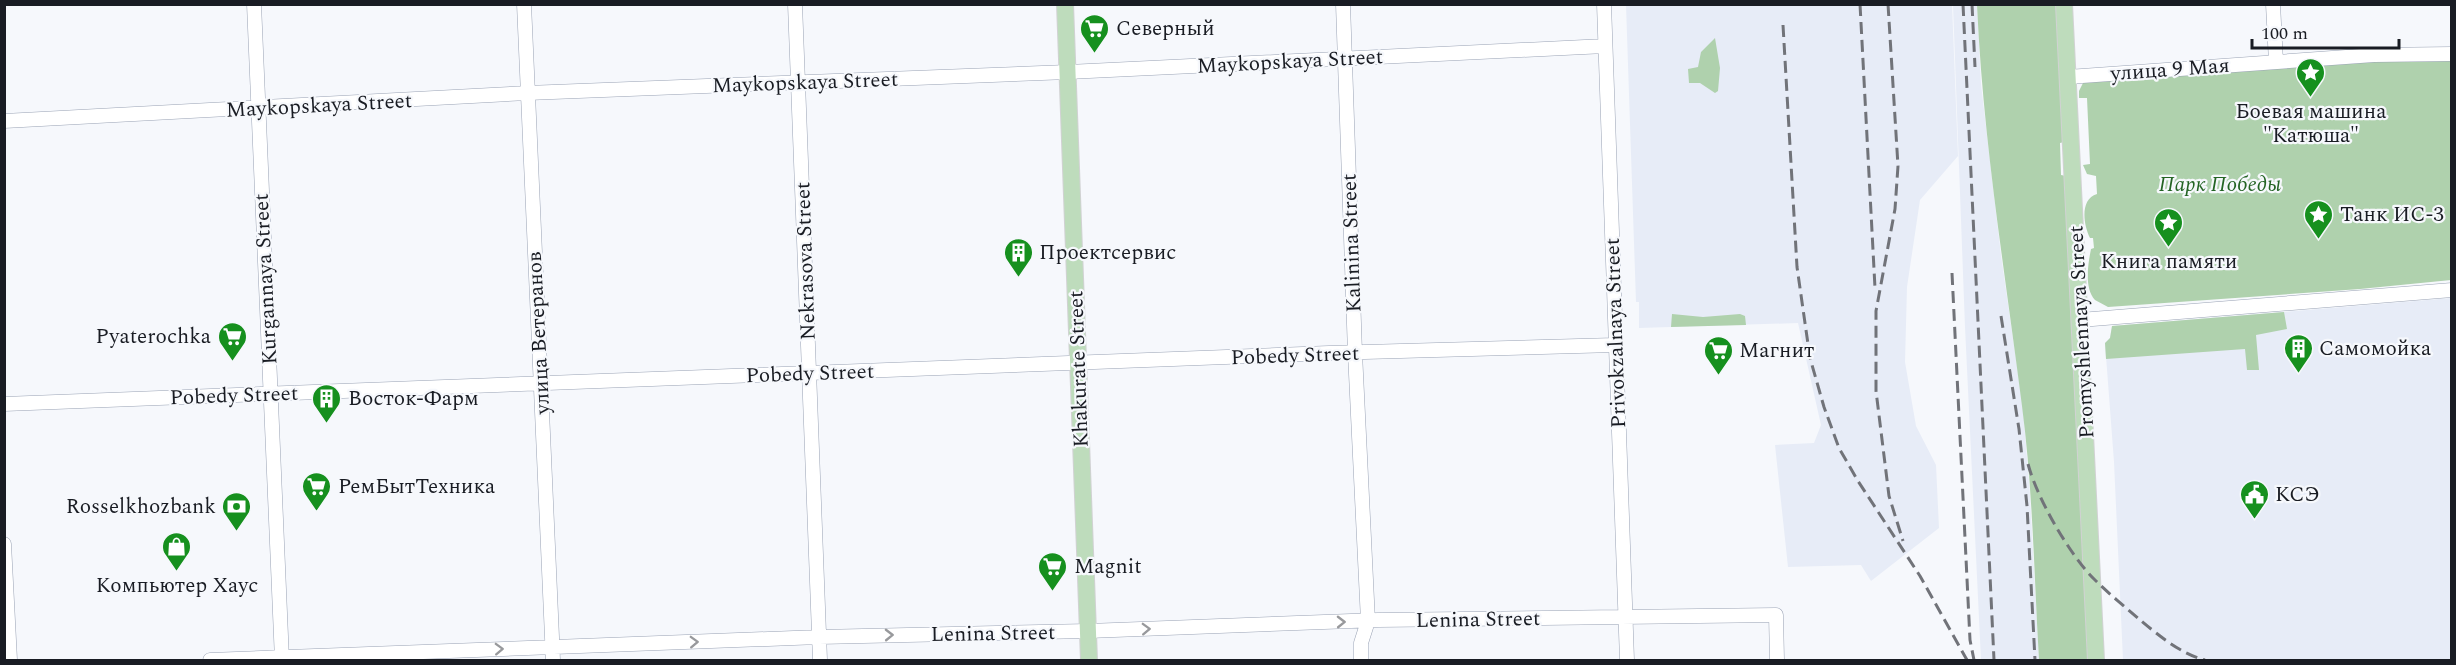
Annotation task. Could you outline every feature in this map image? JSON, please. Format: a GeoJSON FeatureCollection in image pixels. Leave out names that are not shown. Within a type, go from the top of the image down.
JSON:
{"type":"FeatureCollection","features":[{"type":"Feature","properties":{"kind":"main road","name":"Khakurate Street"},"geometry":{"type":"LineString","coordinates":[[1065,4],[1089,660]]}},
{"type":"Feature","properties":{"kind":"main road","name":"Promyshlennaya Street"},"geometry":{"type":"LineString","coordinates":[[2064,4],[2096,660]]}},
{"type":"Feature","properties":{"kind":"street","name":"Kurgannaya Street"},"geometry":{"type":"LineString","coordinates":[[254,4],[282,659]]}},
{"type":"Feature","properties":{"kind":"street","name":"улица Ветеранов"},"geometry":{"type":"LineString","coordinates":[[524,4],[552,654]]}},
{"type":"Feature","properties":{"kind":"street","name":"Nekrasova Street"},"geometry":{"type":"LineString","coordinates":[[795,4],[820,660]]}},
{"type":"Feature","properties":{"kind":"street","name":"Kalinina Street"},"geometry":{"type":"LineString","coordinates":[[1343,4],[1355,353],[1368,621],[1361,643],[1361,660]]}},
{"type":"Feature","properties":{"kind":"street","name":"Privokzalnaya Street"},"geometry":{"type":"LineString","coordinates":[[1604,4],[1627,660]]}},
{"type":"Feature","properties":{"kind":"street"},"geometry":{"type":"LineString","coordinates":[[2273,4],[2276,62]]}},
{"type":"Feature","properties":{"kind":"street","name":"Maykopskaya Street"},"geometry":{"type":"LineString","coordinates":[[4,121],[527,93],[1068,72],[1605,46]]}},
{"type":"Feature","properties":{"kind":"street","name":"улица 9 Мая"},"geometry":{"type":"LineString","coordinates":[[2068,77],[2374,55],[2451,54]]}},
{"type":"Feature","properties":{"kind":"street"},"geometry":{"type":"LineString","coordinates":[[2080,320],[2451,290]]}},
{"type":"Feature","properties":{"kind":"street","name":"Pobedy Street"},"geometry":{"type":"LineString","coordinates":[[4,404],[809,372],[1615,345]]}},
{"type":"Feature","properties":{"kind":"street"},"geometry":{"type":"LineString","coordinates":[[4,544],[10,660]]}},
{"type":"Feature","properties":{"kind":"street","name":"Lenina Street"},"geometry":{"type":"LineString","coordinates":[[210,660],[552,654],[819,637],[1088,631],[1368,621],[1776,615],[1777,660]]}},
{"type":"Feature","properties":{"kind":"shaded area"},"geometry":{"type":"Polygon","coordinates":[[[1626,5],[1952,5],[1958,156],[1920,200],[1907,287],[1905,362],[1916,426],[1936,465],[1939,528],[1871,581],[1861,565],[1788,567],[1775,445],[1814,443],[1821,425],[1798,323],[1639,328],[1639,302],[1636,302],[1626,5]]]}},
{"type":"Feature","properties":{"kind":"shaded area"},"geometry":{"type":"Polygon","coordinates":[[[1953,5],[1977,5],[1981,84],[2001,255],[2023,408],[2039,660],[1981,660],[1953,5]]]}},
{"type":"Feature","properties":{"kind":"shaded area"},"geometry":{"type":"Polygon","coordinates":[[[2451,298],[2451,660],[2123,660],[2114,462],[2105,343],[2110,338],[2112,326],[2451,298]]]}},
{"type":"Feature","properties":{"kind":"green space"},"geometry":{"type":"Polygon","coordinates":[[[1977,5],[2057,5],[2064,142],[2060,143],[2061,175],[2066,176],[2088,660],[2039,660],[2026,438],[1989,156],[1977,5]]]}},
{"type":"Feature","properties":{"kind":"green space"},"geometry":{"type":"Polygon","coordinates":[[[1715,38],[1720,68],[1718,91],[1715,93],[1700,83],[1689,83],[1688,69],[1698,67],[1701,52],[1715,38]]]}},
{"type":"Feature","properties":{"kind":"green space","name":"Парк Победы"},"geometry":{"type":"Polygon","coordinates":[[[2345,59],[2451,60],[2451,280],[2360,289],[2108,307],[2095,300],[2089,289],[2088,276],[2091,249],[2094,248],[2093,238],[2090,238],[2084,213],[2088,201],[2097,194],[2096,176],[2087,174],[2083,165],[2090,164],[2087,98],[2079,98],[2079,91],[2083,83],[2345,59]]]}},
{"type":"Feature","properties":{"kind":"green space"},"geometry":{"type":"Polygon","coordinates":[[[2284,312],[2287,329],[2256,335],[2259,370],[2247,370],[2245,349],[2106,359],[2105,343],[2110,338],[2112,326],[2284,312]]]}},
{"type":"Feature","properties":{"kind":"green space"},"geometry":{"type":"Polygon","coordinates":[[[1672,314],[1703,317],[1740,314],[1745,316],[1746,325],[1671,327],[1672,314]]]}},
{"type":"Feature","properties":{"kind":"railway"},"geometry":{"type":"LineString","coordinates":[[1860,4],[1875,288]]}},
{"type":"Feature","properties":{"kind":"railway"},"geometry":{"type":"LineString","coordinates":[[1888,4],[1898,166],[1895,209],[1876,311],[1876,391],[1889,496],[1903,541]]}},
{"type":"Feature","properties":{"kind":"railway"},"geometry":{"type":"LineString","coordinates":[[1963,4],[1994,660]]}},
{"type":"Feature","properties":{"kind":"railway"},"geometry":{"type":"LineString","coordinates":[[1972,4],[1975,67]]}},
{"type":"Feature","properties":{"kind":"railway"},"geometry":{"type":"LineString","coordinates":[[1783,25],[1797,267],[1810,358],[1824,407],[1839,448],[1920,576],[1967,660]]}},
{"type":"Feature","properties":{"kind":"railway"},"geometry":{"type":"LineString","coordinates":[[1952,273],[1970,640],[1974,660]]}},
{"type":"Feature","properties":{"kind":"railway"},"geometry":{"type":"LineString","coordinates":[[2001,316],[2019,429],[2027,506],[2035,660]]}},
{"type":"Feature","properties":{"kind":"railway"},"geometry":{"type":"LineString","coordinates":[[2028,464],[2032,478],[2055,525],[2084,568],[2162,637],[2179,649],[2205,660]]}},
{"type":"Feature","properties":{"kind":"place","name":"Северный"},"geometry":{"type":"Point","coordinates":[1095,54]}},
{"type":"Feature","properties":{"kind":"place","name":"Боевая машина \"Катюша\""},"geometry":{"type":"Point","coordinates":[2311,98]}},
{"type":"Feature","properties":{"kind":"place","name":"Танк ИС-3"},"geometry":{"type":"Point","coordinates":[2319,240]}},
{"type":"Feature","properties":{"kind":"place","name":"Книга памяти"},"geometry":{"type":"Point","coordinates":[2169,248]}},
{"type":"Feature","properties":{"kind":"place","name":"Проектсервис"},"geometry":{"type":"Point","coordinates":[1018,278]}},
{"type":"Feature","properties":{"kind":"place","name":"Pyaterochka"},"geometry":{"type":"Point","coordinates":[232,362]}},
{"type":"Feature","properties":{"kind":"place","name":"Самомойка"},"geometry":{"type":"Point","coordinates":[2298,374]}},
{"type":"Feature","properties":{"kind":"place","name":"Магнит"},"geometry":{"type":"Point","coordinates":[1718,376]}},
{"type":"Feature","properties":{"kind":"place","name":"Восток-Фарм"},"geometry":{"type":"Point","coordinates":[327,424]}},
{"type":"Feature","properties":{"kind":"place","name":"РемБытТехника"},"geometry":{"type":"Point","coordinates":[317,512]}},
{"type":"Feature","properties":{"kind":"place","name":"КСЭ"},"geometry":{"type":"Point","coordinates":[2254,520]}},
{"type":"Feature","properties":{"kind":"place","name":"Rosselkhozbank"},"geometry":{"type":"Point","coordinates":[237,532]}},
{"type":"Feature","properties":{"kind":"place","name":"Компьютер Хаус"},"geometry":{"type":"Point","coordinates":[177,572]}},
{"type":"Feature","properties":{"kind":"place","name":"Magnit"},"geometry":{"type":"Point","coordinates":[1053,592]}}]}
